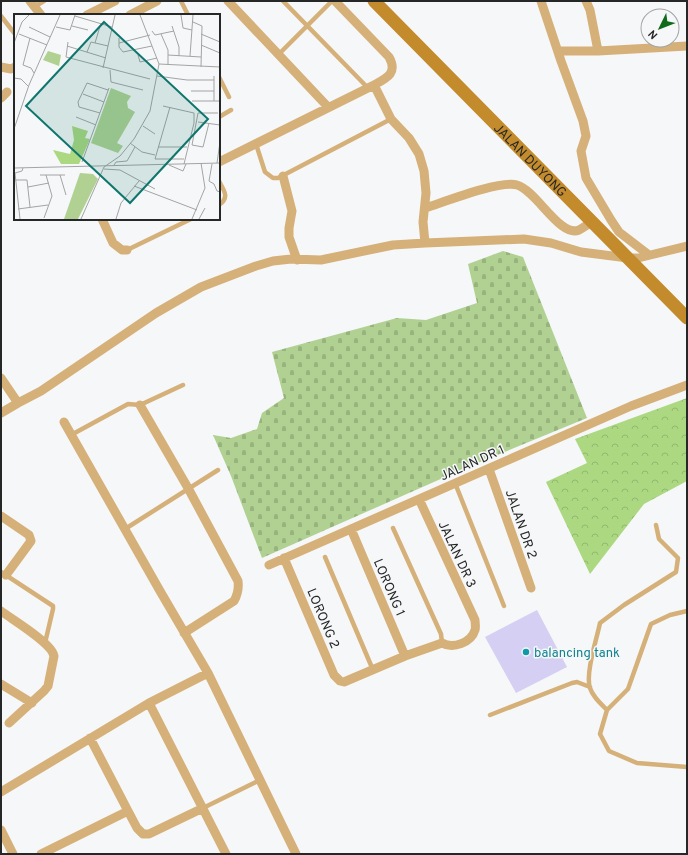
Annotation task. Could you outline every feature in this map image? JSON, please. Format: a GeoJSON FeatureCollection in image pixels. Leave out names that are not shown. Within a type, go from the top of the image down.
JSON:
{"type":"FeatureCollection","features":[{"type":"Feature","properties":{"kind":"main road","name":"JALAN DUYONG"},"geometry":{"type":"LineString","coordinates":[[374,1],[687,318]]}},
{"type":"Feature","properties":{"kind":"street"},"geometry":{"type":"LineString","coordinates":[[89,14],[115,1]]}},
{"type":"Feature","properties":{"kind":"street"},"geometry":{"type":"LineString","coordinates":[[132,14],[157,1]]}},
{"type":"Feature","properties":{"kind":"street"},"geometry":{"type":"LineString","coordinates":[[228,1],[328,107]]}},
{"type":"Feature","properties":{"kind":"street"},"geometry":{"type":"LineString","coordinates":[[220,161],[389,76],[393,70],[392,63],[384,51],[334,1]]}},
{"type":"Feature","properties":{"kind":"street"},"geometry":{"type":"LineString","coordinates":[[541,1],[560,61],[583,121],[586,136],[581,151],[586,178],[610,220],[619,232],[649,255]]}},
{"type":"Feature","properties":{"kind":"street"},"geometry":{"type":"LineString","coordinates":[[586,1],[590,10],[598,51]]}},
{"type":"Feature","properties":{"kind":"street"},"geometry":{"type":"LineString","coordinates":[[32,4],[40,14]]}},
{"type":"Feature","properties":{"kind":"street"},"geometry":{"type":"LineString","coordinates":[[558,51],[598,51],[687,46]]}},
{"type":"Feature","properties":{"kind":"street"},"geometry":{"type":"LineString","coordinates":[[1,67],[11,69],[14,68]]}},
{"type":"Feature","properties":{"kind":"street"},"geometry":{"type":"LineString","coordinates":[[371,86],[391,119],[409,138],[419,154],[424,171],[426,193],[423,222],[425,243]]}},
{"type":"Feature","properties":{"kind":"street"},"geometry":{"type":"LineString","coordinates":[[283,176],[292,211],[289,237],[297,260]]}},
{"type":"Feature","properties":{"kind":"street"},"geometry":{"type":"LineString","coordinates":[[425,208],[498,185],[517,185],[530,193],[561,225],[570,230],[578,231],[592,222]]}},
{"type":"Feature","properties":{"kind":"street"},"geometry":{"type":"LineString","coordinates":[[102,220],[113,243],[122,250],[126,250]]}},
{"type":"Feature","properties":{"kind":"street"},"geometry":{"type":"LineString","coordinates":[[1,413],[41,391],[156,313],[201,287],[256,266],[273,262],[321,260],[393,245],[425,243],[524,240],[551,243],[581,252],[628,258],[638,258],[687,246]]}},
{"type":"Feature","properties":{"kind":"street"},"geometry":{"type":"LineString","coordinates":[[1,378],[18,403]]}},
{"type":"Feature","properties":{"kind":"street","name":"JALAN DR 1"},"geometry":{"type":"LineString","coordinates":[[269,565],[631,406],[687,385]]}},
{"type":"Feature","properties":{"kind":"street"},"geometry":{"type":"LineString","coordinates":[[140,405],[188,488],[238,581],[238,594],[234,601],[184,633]]}},
{"type":"Feature","properties":{"kind":"street"},"geometry":{"type":"LineString","coordinates":[[64,422],[70,435],[208,673],[296,854]]}},
{"type":"Feature","properties":{"kind":"street","name":"JALAN DR 2"},"geometry":{"type":"LineString","coordinates":[[489,469],[531,588]]}},
{"type":"Feature","properties":{"kind":"street","name":"JALAN DR 3"},"geometry":{"type":"LineString","coordinates":[[419,499],[475,620],[476,629],[468,640],[454,646],[447,646],[442,643]]}},
{"type":"Feature","properties":{"kind":"street"},"geometry":{"type":"LineString","coordinates":[[1,516],[29,535],[31,538],[31,541],[3,574]]}},
{"type":"Feature","properties":{"kind":"street","name":"LORONG 1"},"geometry":{"type":"LineString","coordinates":[[351,529],[405,656]]}},
{"type":"Feature","properties":{"kind":"street","name":"LORONG 2"},"geometry":{"type":"LineString","coordinates":[[284,558],[334,675],[340,681],[344,682],[372,670]]}},
{"type":"Feature","properties":{"kind":"street"},"geometry":{"type":"LineString","coordinates":[[1,611],[45,643],[54,653],[48,686],[32,703],[9,723]]}},
{"type":"Feature","properties":{"kind":"street"},"geometry":{"type":"LineString","coordinates":[[372,670],[442,643]]}},
{"type":"Feature","properties":{"kind":"street"},"geometry":{"type":"LineString","coordinates":[[1,792],[149,702],[208,673]]}},
{"type":"Feature","properties":{"kind":"street"},"geometry":{"type":"LineString","coordinates":[[1,684],[32,703]]}},
{"type":"Feature","properties":{"kind":"street"},"geometry":{"type":"LineString","coordinates":[[149,702],[226,854]]}},
{"type":"Feature","properties":{"kind":"street"},"geometry":{"type":"LineString","coordinates":[[90,738],[137,828],[143,834],[146,835],[202,808]]}},
{"type":"Feature","properties":{"kind":"street"},"geometry":{"type":"LineString","coordinates":[[41,854],[128,811]]}},
{"type":"Feature","properties":{"kind":"street"},"geometry":{"type":"LineString","coordinates":[[1,830],[13,854]]}},
{"type":"Feature","properties":{"kind":"lane"},"geometry":{"type":"LineString","coordinates":[[32,4],[44,1]]}},
{"type":"Feature","properties":{"kind":"lane"},"geometry":{"type":"LineString","coordinates":[[181,1],[188,14]]}},
{"type":"Feature","properties":{"kind":"lane"},"geometry":{"type":"LineString","coordinates":[[283,1],[307,26],[371,86]]}},
{"type":"Feature","properties":{"kind":"lane"},"geometry":{"type":"LineString","coordinates":[[278,55],[334,1]]}},
{"type":"Feature","properties":{"kind":"lane"},"geometry":{"type":"LineString","coordinates":[[1,16],[14,33]]}},
{"type":"Feature","properties":{"kind":"lane"},"geometry":{"type":"LineString","coordinates":[[220,79],[229,97]]}},
{"type":"Feature","properties":{"kind":"lane"},"geometry":{"type":"LineString","coordinates":[[220,116],[231,110]]}},
{"type":"Feature","properties":{"kind":"lane"},"geometry":{"type":"LineString","coordinates":[[255,143],[263,166],[269,176],[273,178],[283,176],[391,119]]}},
{"type":"Feature","properties":{"kind":"lane"},"geometry":{"type":"LineString","coordinates":[[220,184],[225,197],[224,201],[220,204]]}},
{"type":"Feature","properties":{"kind":"lane"},"geometry":{"type":"LineString","coordinates":[[126,250],[189,220]]}},
{"type":"Feature","properties":{"kind":"lane"},"geometry":{"type":"LineString","coordinates":[[70,435],[128,404],[140,405],[183,385]]}},
{"type":"Feature","properties":{"kind":"lane"},"geometry":{"type":"LineString","coordinates":[[124,529],[218,470]]}},
{"type":"Feature","properties":{"kind":"lane"},"geometry":{"type":"LineString","coordinates":[[455,484],[504,606]]}},
{"type":"Feature","properties":{"kind":"lane"},"geometry":{"type":"LineString","coordinates":[[607,710],[597,700],[590,687],[588,677],[600,622],[624,604],[676,572],[678,558],[674,552],[659,539],[656,525]]}},
{"type":"Feature","properties":{"kind":"lane"},"geometry":{"type":"LineString","coordinates":[[392,528],[441,634],[442,643]]}},
{"type":"Feature","properties":{"kind":"lane"},"geometry":{"type":"LineString","coordinates":[[324,557],[372,670]]}},
{"type":"Feature","properties":{"kind":"lane"},"geometry":{"type":"LineString","coordinates":[[3,574],[53,606],[45,643]]}},
{"type":"Feature","properties":{"kind":"lane"},"geometry":{"type":"LineString","coordinates":[[687,610],[670,615],[651,624],[628,688],[607,710],[600,734],[609,751],[637,763],[687,766]]}},
{"type":"Feature","properties":{"kind":"lane"},"geometry":{"type":"LineString","coordinates":[[490,715],[572,683],[577,682],[590,687]]}},
{"type":"Feature","properties":{"kind":"lane"},"geometry":{"type":"LineString","coordinates":[[202,808],[260,780]]}},
{"type":"Feature","properties":{"kind":"green space"},"geometry":{"type":"Polygon","coordinates":[[[503,251],[523,257],[587,418],[461,470],[262,558],[231,476],[213,435],[231,438],[257,429],[262,413],[284,398],[272,352],[397,318],[426,320],[477,303],[468,264],[503,251]]]}},
{"type":"Feature","properties":{"kind":"green space"},"geometry":{"type":"Polygon","coordinates":[[[687,398],[687,481],[644,504],[590,574],[546,482],[587,463],[575,439],[687,398]]]}},
{"type":"Feature","properties":{"kind":"building","name":"balancing tank"},"geometry":{"type":"Polygon","coordinates":[[[537,610],[567,667],[516,693],[485,637],[537,610]]]}},
{"type":"Feature","properties":{"kind":"place","name":"balancing tank"},"geometry":{"type":"Point","coordinates":[526,652]}}]}
